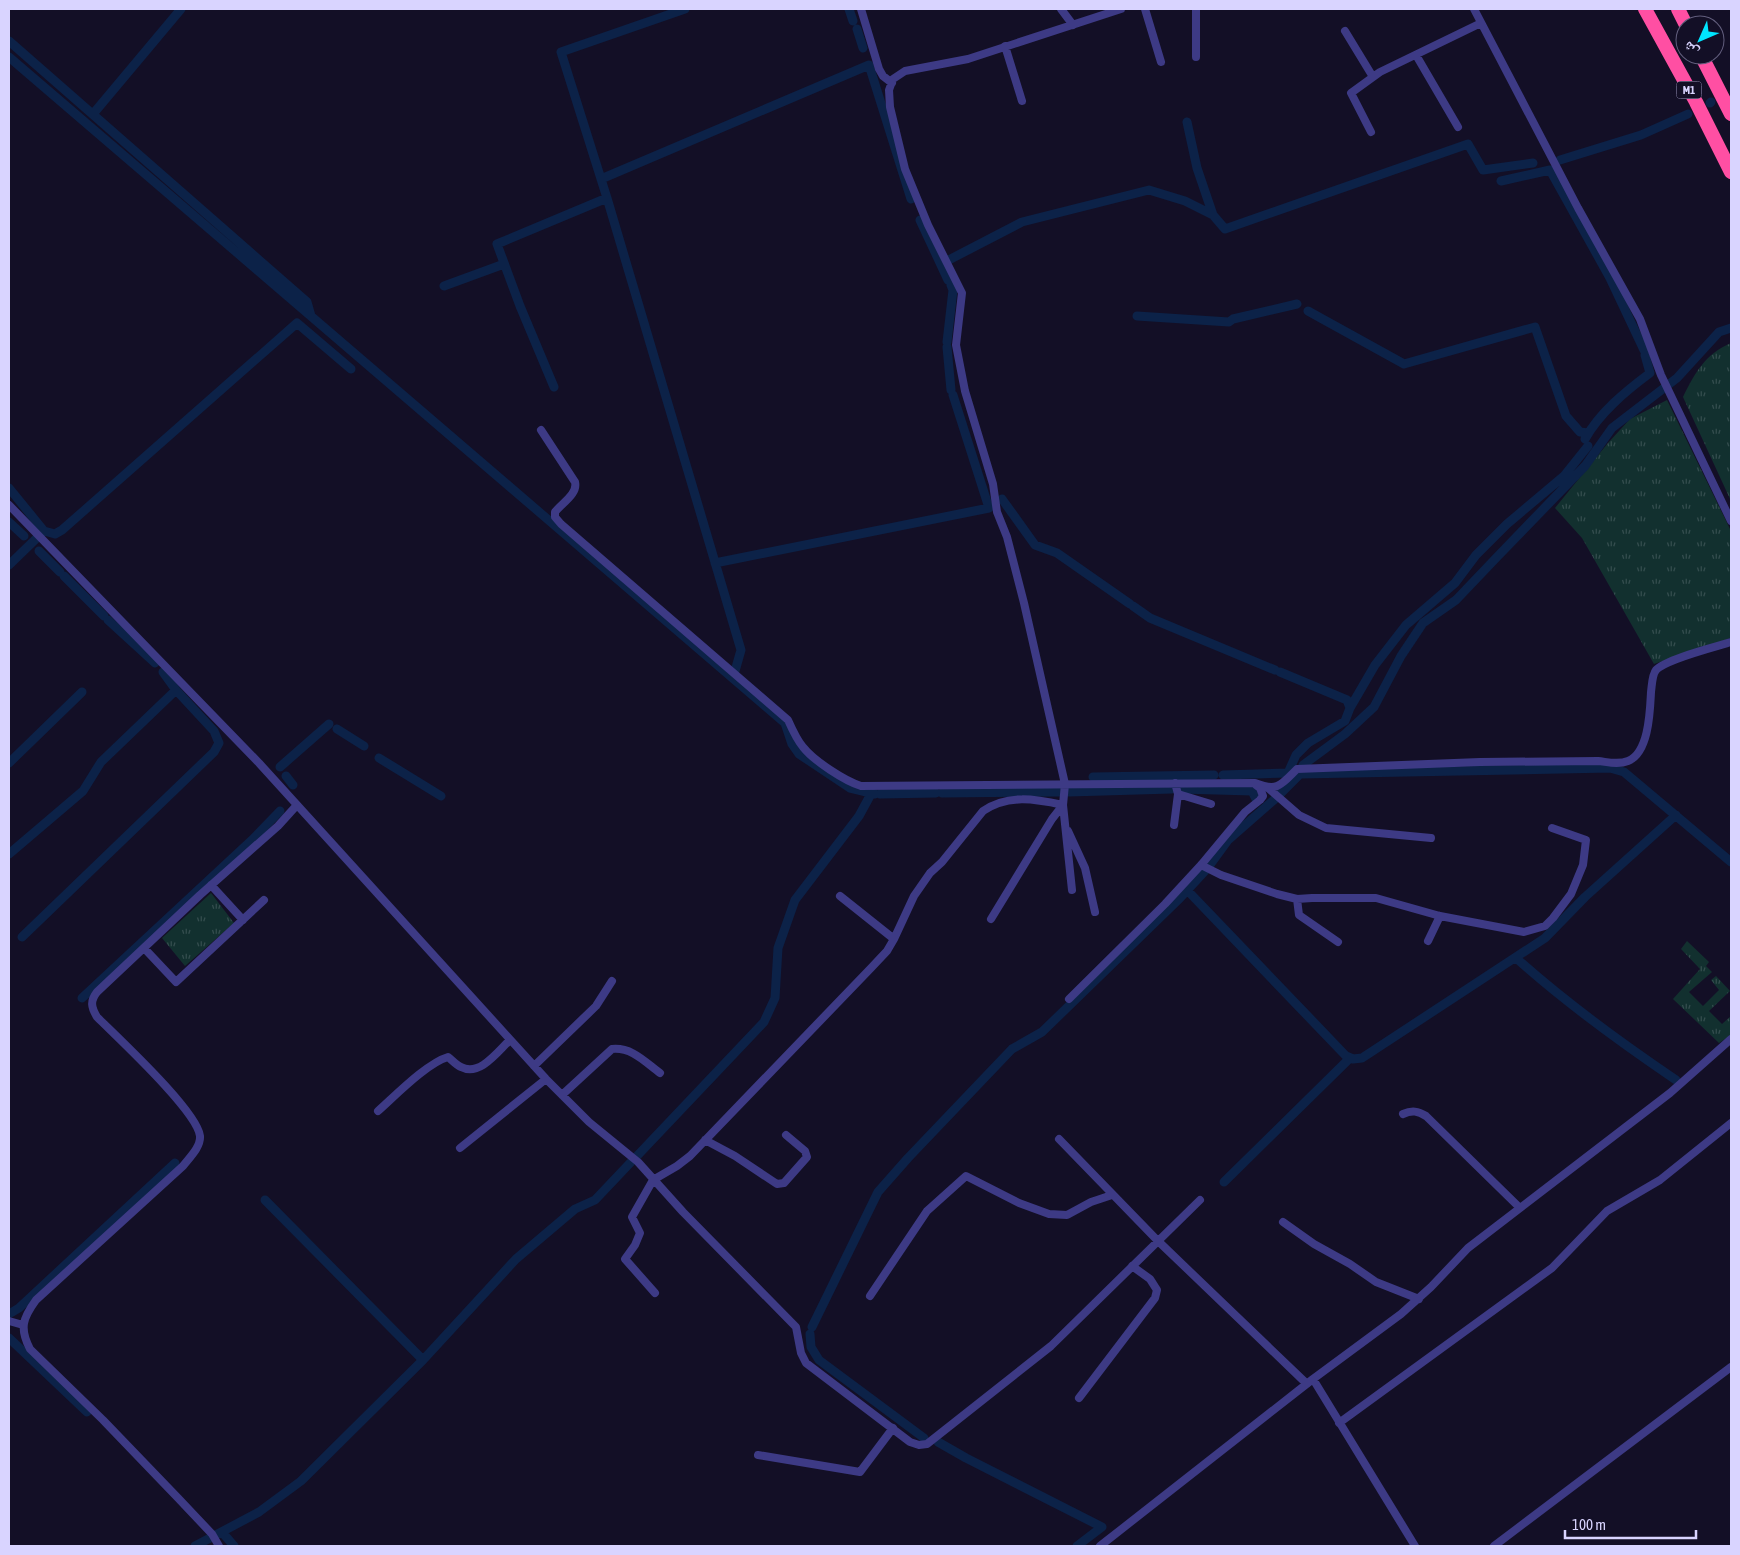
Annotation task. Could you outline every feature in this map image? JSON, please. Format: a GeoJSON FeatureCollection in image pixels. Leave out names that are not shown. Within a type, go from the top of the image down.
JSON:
{"type":"FeatureCollection","features":[{"type":"Feature","properties":{"kind":"highway","name":"M1"},"geometry":{"type":"LineString","coordinates":[[1645,9],[1696,102],[1731,172]]}},
{"type":"Feature","properties":{"kind":"highway","name":"M1"},"geometry":{"type":"LineString","coordinates":[[1706,65],[1731,114]]}},
{"type":"Feature","properties":{"kind":"street"},"geometry":{"type":"LineString","coordinates":[[861,9],[879,69],[883,76],[892,83]]}},
{"type":"Feature","properties":{"kind":"street"},"geometry":{"type":"LineString","coordinates":[[1061,9],[1073,25]]}},
{"type":"Feature","properties":{"kind":"street"},"geometry":{"type":"LineString","coordinates":[[1072,890],[1063,805],[1065,784],[1022,593],[1007,537],[997,512],[993,484],[965,391],[956,345],[962,293],[928,225],[906,169],[890,107],[889,90],[893,79],[905,71],[968,59],[1121,9]]}},
{"type":"Feature","properties":{"kind":"street"},"geometry":{"type":"LineString","coordinates":[[1145,9],[1161,62]]}},
{"type":"Feature","properties":{"kind":"street"},"geometry":{"type":"LineString","coordinates":[[1196,9],[1196,57]]}},
{"type":"Feature","properties":{"kind":"street"},"geometry":{"type":"LineString","coordinates":[[1474,9],[1578,208],[1640,319],[1661,375],[1731,520]]}},
{"type":"Feature","properties":{"kind":"street"},"geometry":{"type":"LineString","coordinates":[[1371,132],[1352,93],[1380,72],[1481,23]]}},
{"type":"Feature","properties":{"kind":"street"},"geometry":{"type":"LineString","coordinates":[[1345,31],[1373,77]]}},
{"type":"Feature","properties":{"kind":"street"},"geometry":{"type":"LineString","coordinates":[[1005,46],[1022,101]]}},
{"type":"Feature","properties":{"kind":"street"},"geometry":{"type":"LineString","coordinates":[[1416,55],[1458,127]]}},
{"type":"Feature","properties":{"kind":"street"},"geometry":{"type":"LineString","coordinates":[[541,430],[575,482],[574,492],[555,512],[555,517],[561,524],[788,720],[802,746],[811,755],[850,782],[861,786],[876,787],[1255,783],[1268,788],[1299,815],[1326,828],[1431,838]]}},
{"type":"Feature","properties":{"kind":"street"},"geometry":{"type":"LineString","coordinates":[[9,505],[140,639],[297,805],[546,1080],[589,1122],[638,1162],[652,1180],[796,1327],[801,1352],[806,1363],[910,1442],[919,1445],[927,1444],[1051,1346],[1157,1240],[1200,1200]]}},
{"type":"Feature","properties":{"kind":"street"},"geometry":{"type":"LineString","coordinates":[[1268,788],[1279,786],[1297,769],[1480,762],[1598,761],[1617,764],[1629,761],[1638,753],[1644,740],[1650,715],[1652,681],[1655,670],[1667,662],[1731,642]]}},
{"type":"Feature","properties":{"kind":"street"},"geometry":{"type":"LineString","coordinates":[[1174,826],[1178,794],[1175,783]]}},
{"type":"Feature","properties":{"kind":"street"},"geometry":{"type":"LineString","coordinates":[[1069,999],[1201,866],[1245,812],[1260,800],[1263,796],[1260,788],[1255,783]]}},
{"type":"Feature","properties":{"kind":"street"},"geometry":{"type":"LineString","coordinates":[[1178,794],[1211,804]]}},
{"type":"Feature","properties":{"kind":"street"},"geometry":{"type":"LineString","coordinates":[[655,1293],[625,1259],[640,1233],[632,1217],[652,1180],[677,1166],[690,1156],[871,968],[894,939],[914,896],[930,873],[942,862],[983,811],[1010,799],[1042,800],[1063,805]]}},
{"type":"Feature","properties":{"kind":"street"},"geometry":{"type":"LineString","coordinates":[[219,1546],[212,1534],[103,1420],[30,1350],[24,1338],[23,1324],[26,1313],[36,1300],[183,1166],[194,1152],[200,1138],[197,1126],[184,1108],[97,1017],[91,1009],[92,998],[211,885],[278,826],[297,805]]}},
{"type":"Feature","properties":{"kind":"street"},"geometry":{"type":"LineString","coordinates":[[991,920],[1052,819],[1063,805]]}},
{"type":"Feature","properties":{"kind":"street"},"geometry":{"type":"LineString","coordinates":[[1065,824],[1086,868],[1095,912]]}},
{"type":"Feature","properties":{"kind":"street"},"geometry":{"type":"LineString","coordinates":[[1201,866],[1267,891],[1297,899],[1376,898],[1440,916],[1524,932],[1545,926],[1553,918],[1571,894],[1583,865],[1586,840],[1552,828]]}},
{"type":"Feature","properties":{"kind":"street"},"geometry":{"type":"LineString","coordinates":[[211,885],[243,920]]}},
{"type":"Feature","properties":{"kind":"street"},"geometry":{"type":"LineString","coordinates":[[840,896],[894,939]]}},
{"type":"Feature","properties":{"kind":"street"},"geometry":{"type":"LineString","coordinates":[[1297,899],[1299,915],[1338,942]]}},
{"type":"Feature","properties":{"kind":"street"},"geometry":{"type":"LineString","coordinates":[[144,948],[176,982],[264,900]]}},
{"type":"Feature","properties":{"kind":"street"},"geometry":{"type":"LineString","coordinates":[[1428,940],[1440,916]]}},
{"type":"Feature","properties":{"kind":"street"},"geometry":{"type":"LineString","coordinates":[[534,1066],[596,1006],[612,981]]}},
{"type":"Feature","properties":{"kind":"street"},"geometry":{"type":"LineString","coordinates":[[1100,1546],[1310,1382],[1401,1314],[1468,1248],[1670,1093],[1731,1039]]}},
{"type":"Feature","properties":{"kind":"street"},"geometry":{"type":"LineString","coordinates":[[378,1112],[426,1069],[442,1058],[448,1057],[461,1067],[472,1070],[481,1067],[510,1040]]}},
{"type":"Feature","properties":{"kind":"street"},"geometry":{"type":"LineString","coordinates":[[562,1095],[612,1049],[623,1048],[660,1073]]}},
{"type":"Feature","properties":{"kind":"street"},"geometry":{"type":"LineString","coordinates":[[460,1148],[546,1080]]}},
{"type":"Feature","properties":{"kind":"street"},"geometry":{"type":"LineString","coordinates":[[1403,1114],[1410,1111],[1418,1111],[1426,1116],[1520,1208]]}},
{"type":"Feature","properties":{"kind":"street"},"geometry":{"type":"LineString","coordinates":[[1339,1423],[1552,1268],[1607,1211],[1660,1180],[1731,1123]]}},
{"type":"Feature","properties":{"kind":"street"},"geometry":{"type":"LineString","coordinates":[[705,1140],[735,1156],[778,1184],[784,1183],[806,1157],[805,1151],[786,1135]]}},
{"type":"Feature","properties":{"kind":"street"},"geometry":{"type":"LineString","coordinates":[[1059,1139],[1157,1240],[1310,1382],[1339,1423],[1416,1546]]}},
{"type":"Feature","properties":{"kind":"street"},"geometry":{"type":"LineString","coordinates":[[870,1296],[927,1210],[966,1176],[1019,1203],[1049,1214],[1067,1215],[1091,1202],[1112,1195]]}},
{"type":"Feature","properties":{"kind":"street"},"geometry":{"type":"LineString","coordinates":[[1283,1222],[1314,1244],[1350,1264],[1376,1282],[1418,1299]]}},
{"type":"Feature","properties":{"kind":"street"},"geometry":{"type":"LineString","coordinates":[[1079,1398],[1156,1298],[1157,1290],[1150,1280],[1132,1266]]}},
{"type":"Feature","properties":{"kind":"street"},"geometry":{"type":"LineString","coordinates":[[9,1321],[23,1324]]}},
{"type":"Feature","properties":{"kind":"street"},"geometry":{"type":"LineString","coordinates":[[1494,1546],[1731,1367]]}},
{"type":"Feature","properties":{"kind":"street"},"geometry":{"type":"LineString","coordinates":[[758,1455],[860,1472],[892,1428]]}},
{"type":"Feature","properties":{"kind":"green space"},"geometry":{"type":"Polygon","coordinates":[[[1731,343],[1731,501],[1683,397],[1702,365],[1714,353],[1731,343]]]}},
{"type":"Feature","properties":{"kind":"green space"},"geometry":{"type":"Polygon","coordinates":[[[1667,400],[1731,531],[1731,638],[1654,664],[1582,538],[1555,508],[1630,419],[1667,400]]]}},
{"type":"Feature","properties":{"kind":"green space"},"geometry":{"type":"Polygon","coordinates":[[[211,893],[234,923],[185,966],[162,938],[211,893]]]}},
{"type":"Feature","properties":{"kind":"green space"},"geometry":{"type":"Polygon","coordinates":[[[1687,941],[1709,962],[1706,966],[1712,972],[1689,992],[1703,1006],[1719,990],[1711,980],[1716,976],[1730,991],[1709,1011],[1722,1024],[1731,1016],[1731,1035],[1719,1043],[1673,999],[1700,969],[1681,949],[1687,941]]]}},
{"type":"Feature","properties":{"kind":"waterway"},"geometry":{"type":"LineString","coordinates":[[93,114],[181,9]]}},
{"type":"Feature","properties":{"kind":"waterway"},"geometry":{"type":"LineString","coordinates":[[607,198],[561,52],[685,9]]}},
{"type":"Feature","properties":{"kind":"waterway"},"geometry":{"type":"LineString","coordinates":[[849,9],[853,21]]}},
{"type":"Feature","properties":{"kind":"waterway"},"geometry":{"type":"LineString","coordinates":[[857,29],[863,48]]}},
{"type":"Feature","properties":{"kind":"waterway"},"geometry":{"type":"LineString","coordinates":[[9,41],[307,302],[311,316]]}},
{"type":"Feature","properties":{"kind":"waterway"},"geometry":{"type":"LineString","coordinates":[[9,57],[785,723],[792,744],[799,754],[850,788],[875,794]]}},
{"type":"Feature","properties":{"kind":"waterway"},"geometry":{"type":"LineString","coordinates":[[601,179],[869,65],[911,199]]}},
{"type":"Feature","properties":{"kind":"waterway"},"geometry":{"type":"LineString","coordinates":[[1560,160],[1641,135],[1688,114]]}},
{"type":"Feature","properties":{"kind":"waterway"},"geometry":{"type":"LineString","coordinates":[[1187,122],[1197,168],[1213,215]]}},
{"type":"Feature","properties":{"kind":"waterway"},"geometry":{"type":"LineString","coordinates":[[941,264],[1022,222],[1149,190],[1185,201],[1213,215],[1225,229],[1468,144],[1483,170],[1533,163]]}},
{"type":"Feature","properties":{"kind":"waterway"},"geometry":{"type":"LineString","coordinates":[[1501,181],[1550,170],[1610,278],[1644,350]]}},
{"type":"Feature","properties":{"kind":"waterway"},"geometry":{"type":"LineString","coordinates":[[554,387],[520,306],[497,244],[607,198],[741,650],[733,678]]}},
{"type":"Feature","properties":{"kind":"waterway"},"geometry":{"type":"LineString","coordinates":[[920,220],[948,280]]}},
{"type":"Feature","properties":{"kind":"waterway"},"geometry":{"type":"LineString","coordinates":[[444,286],[504,264]]}},
{"type":"Feature","properties":{"kind":"waterway"},"geometry":{"type":"LineString","coordinates":[[947,342],[953,290],[951,285]]}},
{"type":"Feature","properties":{"kind":"waterway"},"geometry":{"type":"LineString","coordinates":[[1137,316],[1229,322],[1233,319],[1297,304]]}},
{"type":"Feature","properties":{"kind":"waterway"},"geometry":{"type":"LineString","coordinates":[[1308,311],[1404,364],[1535,327],[1566,416],[1580,432],[1588,433]]}},
{"type":"Feature","properties":{"kind":"waterway"},"geometry":{"type":"LineString","coordinates":[[9,488],[44,531],[55,534],[62,530],[297,323],[351,369]]}},
{"type":"Feature","properties":{"kind":"waterway"},"geometry":{"type":"LineString","coordinates":[[1303,765],[1345,734],[1374,707],[1401,656],[1423,623],[1456,600],[1585,466],[1612,428],[1677,378],[1719,332],[1731,328]]}},
{"type":"Feature","properties":{"kind":"waterway"},"geometry":{"type":"LineString","coordinates":[[947,347],[951,390]]}},
{"type":"Feature","properties":{"kind":"waterway"},"geometry":{"type":"LineString","coordinates":[[1585,439],[1606,411],[1650,373],[1645,355]]}},
{"type":"Feature","properties":{"kind":"waterway"},"geometry":{"type":"LineString","coordinates":[[715,563],[989,508],[953,395]]}},
{"type":"Feature","properties":{"kind":"waterway"},"geometry":{"type":"LineString","coordinates":[[1223,775],[1288,773],[1296,755],[1308,743],[1345,721],[1350,708],[1375,665],[1406,625],[1455,583],[1476,555],[1507,524],[1564,476],[1588,446]]}},
{"type":"Feature","properties":{"kind":"waterway"},"geometry":{"type":"LineString","coordinates":[[1002,499],[1035,545],[1057,553],[1130,604]]}},
{"type":"Feature","properties":{"kind":"waterway"},"geometry":{"type":"LineString","coordinates":[[9,522],[24,536]]}},
{"type":"Feature","properties":{"kind":"waterway"},"geometry":{"type":"LineString","coordinates":[[9,565],[44,531]]}},
{"type":"Feature","properties":{"kind":"waterway"},"geometry":{"type":"LineString","coordinates":[[39,551],[60,572]]}},
{"type":"Feature","properties":{"kind":"waterway"},"geometry":{"type":"LineString","coordinates":[[64,576],[104,616]]}},
{"type":"Feature","properties":{"kind":"waterway"},"geometry":{"type":"LineString","coordinates":[[1133,606],[1150,618],[1275,670]]}},
{"type":"Feature","properties":{"kind":"waterway"},"geometry":{"type":"LineString","coordinates":[[108,620],[155,663]]}},
{"type":"Feature","properties":{"kind":"waterway"},"geometry":{"type":"LineString","coordinates":[[22,937],[214,752],[219,743],[214,731],[176,690],[163,672]]}},
{"type":"Feature","properties":{"kind":"waterway"},"geometry":{"type":"LineString","coordinates":[[1280,672],[1347,700],[1350,708]]}},
{"type":"Feature","properties":{"kind":"waterway"},"geometry":{"type":"LineString","coordinates":[[9,854],[83,791],[101,762],[176,690]]}},
{"type":"Feature","properties":{"kind":"waterway"},"geometry":{"type":"LineString","coordinates":[[9,763],[82,692]]}},
{"type":"Feature","properties":{"kind":"waterway"},"geometry":{"type":"LineString","coordinates":[[280,767],[329,724]]}},
{"type":"Feature","properties":{"kind":"waterway"},"geometry":{"type":"LineString","coordinates":[[337,729],[364,746]]}},
{"type":"Feature","properties":{"kind":"waterway"},"geometry":{"type":"LineString","coordinates":[[379,758],[441,796]]}},
{"type":"Feature","properties":{"kind":"waterway"},"geometry":{"type":"LineString","coordinates":[[1279,795],[1300,774],[1610,768],[1624,772],[1731,862]]}},
{"type":"Feature","properties":{"kind":"waterway"},"geometry":{"type":"LineString","coordinates":[[1093,777],[1214,775]]}},
{"type":"Feature","properties":{"kind":"waterway"},"geometry":{"type":"LineString","coordinates":[[286,776],[293,785]]}},
{"type":"Feature","properties":{"kind":"waterway"},"geometry":{"type":"LineString","coordinates":[[1069,792],[1172,789]]}},
{"type":"Feature","properties":{"kind":"waterway"},"geometry":{"type":"LineString","coordinates":[[1180,789],[1252,791],[1256,799]]}},
{"type":"Feature","properties":{"kind":"waterway"},"geometry":{"type":"LineString","coordinates":[[942,793],[1060,792]]}},
{"type":"Feature","properties":{"kind":"waterway"},"geometry":{"type":"LineString","coordinates":[[880,794],[936,793]]}},
{"type":"Feature","properties":{"kind":"waterway"},"geometry":{"type":"LineString","coordinates":[[637,1156],[764,1022],[775,998],[778,948],[795,900],[859,816],[871,794]]}},
{"type":"Feature","properties":{"kind":"waterway"},"geometry":{"type":"LineString","coordinates":[[1209,866],[1228,840],[1276,798]]}},
{"type":"Feature","properties":{"kind":"waterway"},"geometry":{"type":"LineString","coordinates":[[82,998],[253,839],[280,811]]}},
{"type":"Feature","properties":{"kind":"waterway"},"geometry":{"type":"LineString","coordinates":[[1187,890],[1346,1056],[1353,1059],[1362,1058],[1545,938],[1585,897],[1676,815]]}},
{"type":"Feature","properties":{"kind":"waterway"},"geometry":{"type":"LineString","coordinates":[[812,1327],[878,1192],[1012,1049],[1042,1032],[1180,898],[1205,871]]}},
{"type":"Feature","properties":{"kind":"waterway"},"geometry":{"type":"LineString","coordinates":[[1516,958],[1594,1022],[1676,1080]]}},
{"type":"Feature","properties":{"kind":"waterway"},"geometry":{"type":"LineString","coordinates":[[1224,1182],[1350,1058]]}},
{"type":"Feature","properties":{"kind":"waterway"},"geometry":{"type":"LineString","coordinates":[[195,1546],[259,1512],[301,1481],[423,1360],[516,1259],[575,1209],[595,1200],[631,1162]]}},
{"type":"Feature","properties":{"kind":"waterway"},"geometry":{"type":"LineString","coordinates":[[9,1314],[19,1308],[175,1163]]}},
{"type":"Feature","properties":{"kind":"waterway"},"geometry":{"type":"LineString","coordinates":[[265,1200],[423,1360]]}},
{"type":"Feature","properties":{"kind":"waterway"},"geometry":{"type":"LineString","coordinates":[[810,1334],[811,1347],[819,1360],[924,1438]]}},
{"type":"Feature","properties":{"kind":"waterway"},"geometry":{"type":"LineString","coordinates":[[9,1338],[87,1412]]}},
{"type":"Feature","properties":{"kind":"waterway"},"geometry":{"type":"LineString","coordinates":[[938,1442],[1102,1527],[1077,1546]]}},
{"type":"Feature","properties":{"kind":"waterway"},"geometry":{"type":"LineString","coordinates":[[222,1532],[234,1546]]}}]}
